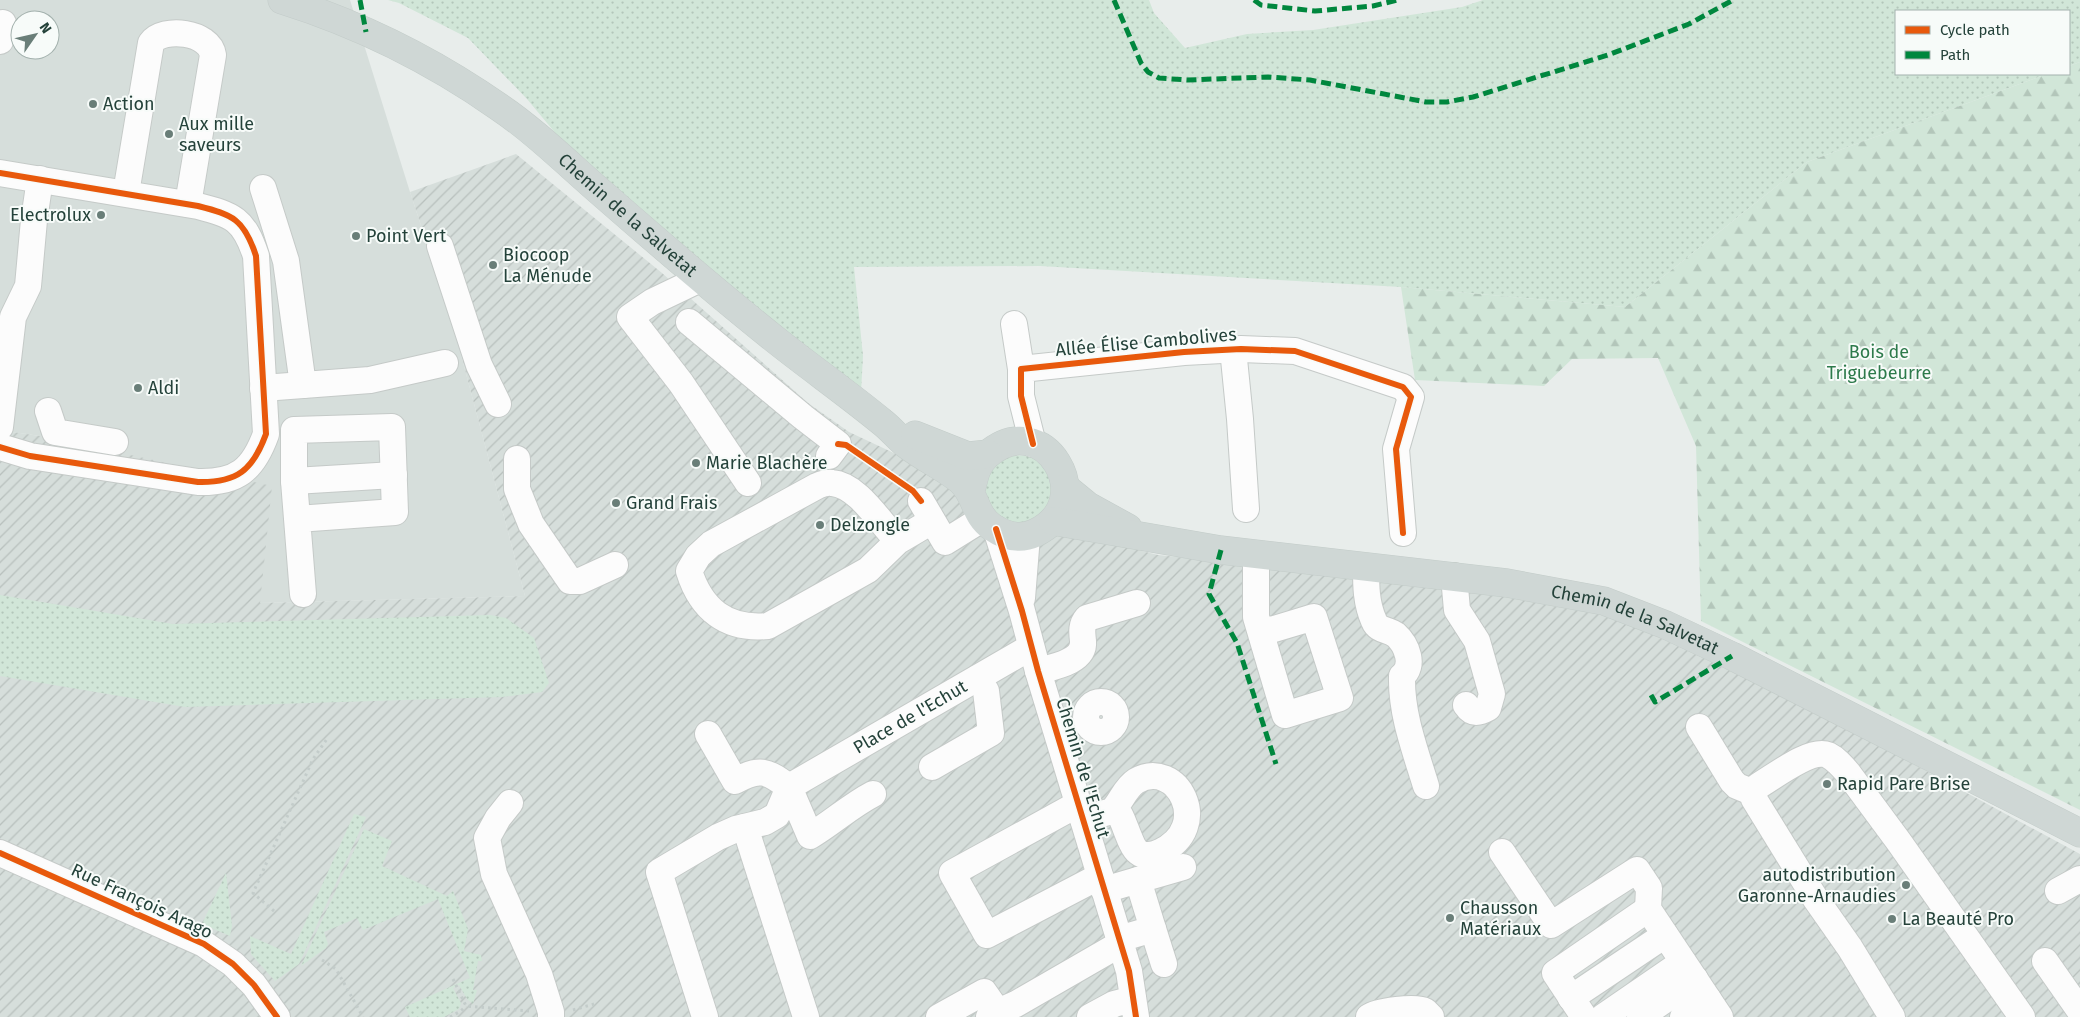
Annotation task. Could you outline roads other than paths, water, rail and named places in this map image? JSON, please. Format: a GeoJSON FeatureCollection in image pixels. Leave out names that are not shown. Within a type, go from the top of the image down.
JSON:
{"type":"FeatureCollection","features":[{"type":"Feature","properties":{"kind":"main road","name":"Chemin de la Salvetat"},"geometry":{"type":"LineString","coordinates":[[282,0],[360,29],[447,73],[502,109],[700,279],[883,423],[906,444],[958,478],[971,491],[989,524]]}},
{"type":"Feature","properties":{"kind":"main road","name":"Chemin de la Salvetat"},"geometry":{"type":"LineString","coordinates":[[883,423],[968,456],[1010,447]]}},
{"type":"Feature","properties":{"kind":"main road"},"geometry":{"type":"LineString","coordinates":[[971,491],[979,463],[1010,447],[1044,447],[1062,470],[1066,488],[1061,510],[1053,521],[1027,536],[1012,536],[989,524]]}},
{"type":"Feature","properties":{"kind":"main road","name":"Chemin de la Salvetat"},"geometry":{"type":"LineString","coordinates":[[1066,488],[1088,506],[1149,539]]}},
{"type":"Feature","properties":{"kind":"main road","name":"Chemin de la Salvetat"},"geometry":{"type":"LineString","coordinates":[[1053,521],[1149,539],[1256,555],[1507,583],[1604,601],[1666,625],[1732,656],[2080,833]]}},
{"type":"Feature","properties":{"kind":"street"},"geometry":{"type":"LineString","coordinates":[[126,193],[151,43],[156,38],[165,34],[189,36],[207,42],[211,47],[213,55],[188,204]]}},
{"type":"Feature","properties":{"kind":"street"},"geometry":{"type":"LineString","coordinates":[[0,173],[188,204],[224,212],[240,224],[250,236],[256,256],[266,434],[260,451],[249,466],[238,474],[218,483],[30,456],[0,447]]}},
{"type":"Feature","properties":{"kind":"street"},"geometry":{"type":"LineString","coordinates":[[0,428],[13,317],[28,286],[40,179]]}},
{"type":"Feature","properties":{"kind":"street"},"geometry":{"type":"LineString","coordinates":[[264,188],[286,261],[303,385]]}},
{"type":"Feature","properties":{"kind":"street"},"geometry":{"type":"LineString","coordinates":[[440,246],[479,366],[498,404]]}},
{"type":"Feature","properties":{"kind":"street"},"geometry":{"type":"LineString","coordinates":[[700,279],[652,302],[630,317],[681,383],[748,482]]}},
{"type":"Feature","properties":{"kind":"street"},"geometry":{"type":"LineString","coordinates":[[688,322],[802,417],[838,444],[829,456]]}},
{"type":"Feature","properties":{"kind":"street"},"geometry":{"type":"LineString","coordinates":[[1010,447],[1021,396],[1021,369],[1014,324]]}},
{"type":"Feature","properties":{"kind":"street","name":"Allée Élise Cambolives"},"geometry":{"type":"LineString","coordinates":[[1021,369],[1233,349],[1295,351],[1403,387],[1411,397],[1396,449],[1403,533]]}},
{"type":"Feature","properties":{"kind":"street","name":"Allée Élise Cambolives"},"geometry":{"type":"LineString","coordinates":[[1233,349],[1246,509]]}},
{"type":"Feature","properties":{"kind":"street"},"geometry":{"type":"LineString","coordinates":[[263,388],[370,380],[445,363]]}},
{"type":"Feature","properties":{"kind":"street"},"geometry":{"type":"LineString","coordinates":[[48,412],[55,432],[115,442]]}},
{"type":"Feature","properties":{"kind":"street"},"geometry":{"type":"LineString","coordinates":[[297,519],[395,512],[392,427],[294,430],[294,476],[297,519],[303,594]]}},
{"type":"Feature","properties":{"kind":"street"},"geometry":{"type":"LineString","coordinates":[[260,451],[294,476],[394,475]]}},
{"type":"Feature","properties":{"kind":"street"},"geometry":{"type":"LineString","coordinates":[[517,459],[517,489],[531,524],[570,581],[580,581],[615,565]]}},
{"type":"Feature","properties":{"kind":"street"},"geometry":{"type":"LineString","coordinates":[[898,541],[863,500],[842,486],[829,482],[817,486],[711,544],[698,556],[689,571],[701,598],[715,613],[741,625],[768,626],[868,570],[898,541],[926,511],[945,542],[989,524]]}},
{"type":"Feature","properties":{"kind":"street","name":"Chemin de l'Echut"},"geometry":{"type":"LineString","coordinates":[[989,524],[1022,611],[1034,659],[1129,971],[1134,1008]]}},
{"type":"Feature","properties":{"kind":"street","name":"Chemin de l'Echut"},"geometry":{"type":"LineString","coordinates":[[1022,611],[1027,536]]}},
{"type":"Feature","properties":{"kind":"street"},"geometry":{"type":"LineString","coordinates":[[1256,555],[1256,617],[1262,633]]}},
{"type":"Feature","properties":{"kind":"street"},"geometry":{"type":"LineString","coordinates":[[1366,567],[1366,594],[1374,622],[1382,630],[1395,635],[1404,647],[1410,665],[1407,672],[1402,676],[1402,694],[1406,719],[1426,786]]}},
{"type":"Feature","properties":{"kind":"street"},"geometry":{"type":"LineString","coordinates":[[1454,576],[1458,610],[1477,641],[1492,694],[1488,708],[1481,712],[1475,713],[1469,710],[1466,705]]}},
{"type":"Feature","properties":{"kind":"street","name":"Place de l'Echut"},"geometry":{"type":"LineString","coordinates":[[789,787],[978,678],[1034,659],[1067,662],[1079,654],[1084,646],[1083,627],[1087,618],[1137,603]]}},
{"type":"Feature","properties":{"kind":"street"},"geometry":{"type":"LineString","coordinates":[[932,767],[991,734],[986,691],[978,678]]}},
{"type":"Feature","properties":{"kind":"street"},"geometry":{"type":"LineString","coordinates":[[1056,730],[1087,720]]}},
{"type":"Feature","properties":{"kind":"street"},"geometry":{"type":"LineString","coordinates":[[1699,727],[1732,781],[1737,786],[1754,793]]}},
{"type":"Feature","properties":{"kind":"street"},"geometry":{"type":"LineString","coordinates":[[708,734],[735,781],[752,772],[772,775],[789,787],[810,836],[834,822],[850,806],[873,794]]}},
{"type":"Feature","properties":{"kind":"street"},"geometry":{"type":"LineString","coordinates":[[1892,1017],[1754,799],[1754,793],[1758,786],[1813,754],[1827,755],[1840,764],[1899,842],[2022,1017]]}},
{"type":"Feature","properties":{"kind":"street"},"geometry":{"type":"LineString","coordinates":[[705,1017],[658,872],[718,837],[765,822],[777,815],[789,787]]}},
{"type":"Feature","properties":{"kind":"street"},"geometry":{"type":"LineString","coordinates":[[510,803],[498,818],[487,838],[494,874],[540,974],[551,1015]]}},
{"type":"Feature","properties":{"kind":"street"},"geometry":{"type":"LineString","coordinates":[[1112,811],[1080,812],[952,873],[987,935],[1102,883],[1138,880],[1183,867]]}},
{"type":"Feature","properties":{"kind":"street"},"geometry":{"type":"LineString","coordinates":[[746,827],[806,1017]]}},
{"type":"Feature","properties":{"kind":"street"},"geometry":{"type":"LineString","coordinates":[[1502,852],[1551,925],[1637,870],[1649,888],[1648,909],[1707,998]]}},
{"type":"Feature","properties":{"kind":"street","name":"Rue François Arago"},"geometry":{"type":"LineString","coordinates":[[0,853],[204,944],[233,964],[254,985],[277,1017]]}},
{"type":"Feature","properties":{"kind":"street"},"geometry":{"type":"LineString","coordinates":[[1138,880],[1164,964]]}},
{"type":"Feature","properties":{"kind":"street"},"geometry":{"type":"LineString","coordinates":[[1648,909],[1555,973],[1578,1008],[1665,935]]}},
{"type":"Feature","properties":{"kind":"street"},"geometry":{"type":"LineString","coordinates":[[938,1017],[984,992],[996,1015],[1120,942],[1153,929]]}},
{"type":"Feature","properties":{"kind":"street"},"geometry":{"type":"LineString","coordinates":[[2045,961],[2077,1000]]}},
{"type":"Feature","properties":{"kind":"street","name":"Chemin de l'Echut"},"geometry":{"type":"LineString","coordinates":[[1129,971],[1153,1017]]}},
{"type":"Feature","properties":{"kind":"street"},"geometry":{"type":"LineString","coordinates":[[1603,1017],[1707,998]]}},
{"type":"Feature","properties":{"kind":"street"},"geometry":{"type":"LineString","coordinates":[[1640,1017],[1707,998]]}},
{"type":"Feature","properties":{"kind":"street"},"geometry":{"type":"LineString","coordinates":[[1684,1017],[1707,998]]}},
{"type":"Feature","properties":{"kind":"street"},"geometry":{"type":"LineString","coordinates":[[1090,1017],[1114,1004],[1134,1008]]}},
{"type":"Feature","properties":{"kind":"street"},"geometry":{"type":"LineString","coordinates":[[1369,1017],[1375,1013],[1416,1009],[1424,1011],[1431,1017]]}},
{"type":"Feature","properties":{"kind":"place","name":"Action"},"geometry":{"type":"Point","coordinates":[93,104]}},
{"type":"Feature","properties":{"kind":"place","name":"Aux mille saveurs"},"geometry":{"type":"Point","coordinates":[169,134]}},
{"type":"Feature","properties":{"kind":"place","name":"Electrolux"},"geometry":{"type":"Point","coordinates":[101,215]}},
{"type":"Feature","properties":{"kind":"place","name":"Point Vert"},"geometry":{"type":"Point","coordinates":[356,236]}},
{"type":"Feature","properties":{"kind":"place","name":"Biocoop La Ménude"},"geometry":{"type":"Point","coordinates":[493,265]}},
{"type":"Feature","properties":{"kind":"place","name":"Aldi"},"geometry":{"type":"Point","coordinates":[138,388]}},
{"type":"Feature","properties":{"kind":"place","name":"Marie Blachère"},"geometry":{"type":"Point","coordinates":[696,463]}},
{"type":"Feature","properties":{"kind":"place","name":"Grand Frais"},"geometry":{"type":"Point","coordinates":[616,503]}},
{"type":"Feature","properties":{"kind":"place","name":"Delzongle"},"geometry":{"type":"Point","coordinates":[820,525]}},
{"type":"Feature","properties":{"kind":"place","name":"Rapid Pare Brise"},"geometry":{"type":"Point","coordinates":[1827,784]}},
{"type":"Feature","properties":{"kind":"place","name":"autodistribution Garonne-Arnaudies"},"geometry":{"type":"Point","coordinates":[1906,885]}},
{"type":"Feature","properties":{"kind":"place","name":"Chausson Matériaux"},"geometry":{"type":"Point","coordinates":[1450,918]}},
{"type":"Feature","properties":{"kind":"place","name":"La Beauté Pro"},"geometry":{"type":"Point","coordinates":[1892,919]}},
{"type":"Feature","properties":{"kind":"park label","name":"Bois de Triguebeurre"},"geometry":{"type":"Point","coordinates":[1879,362]}}]}
